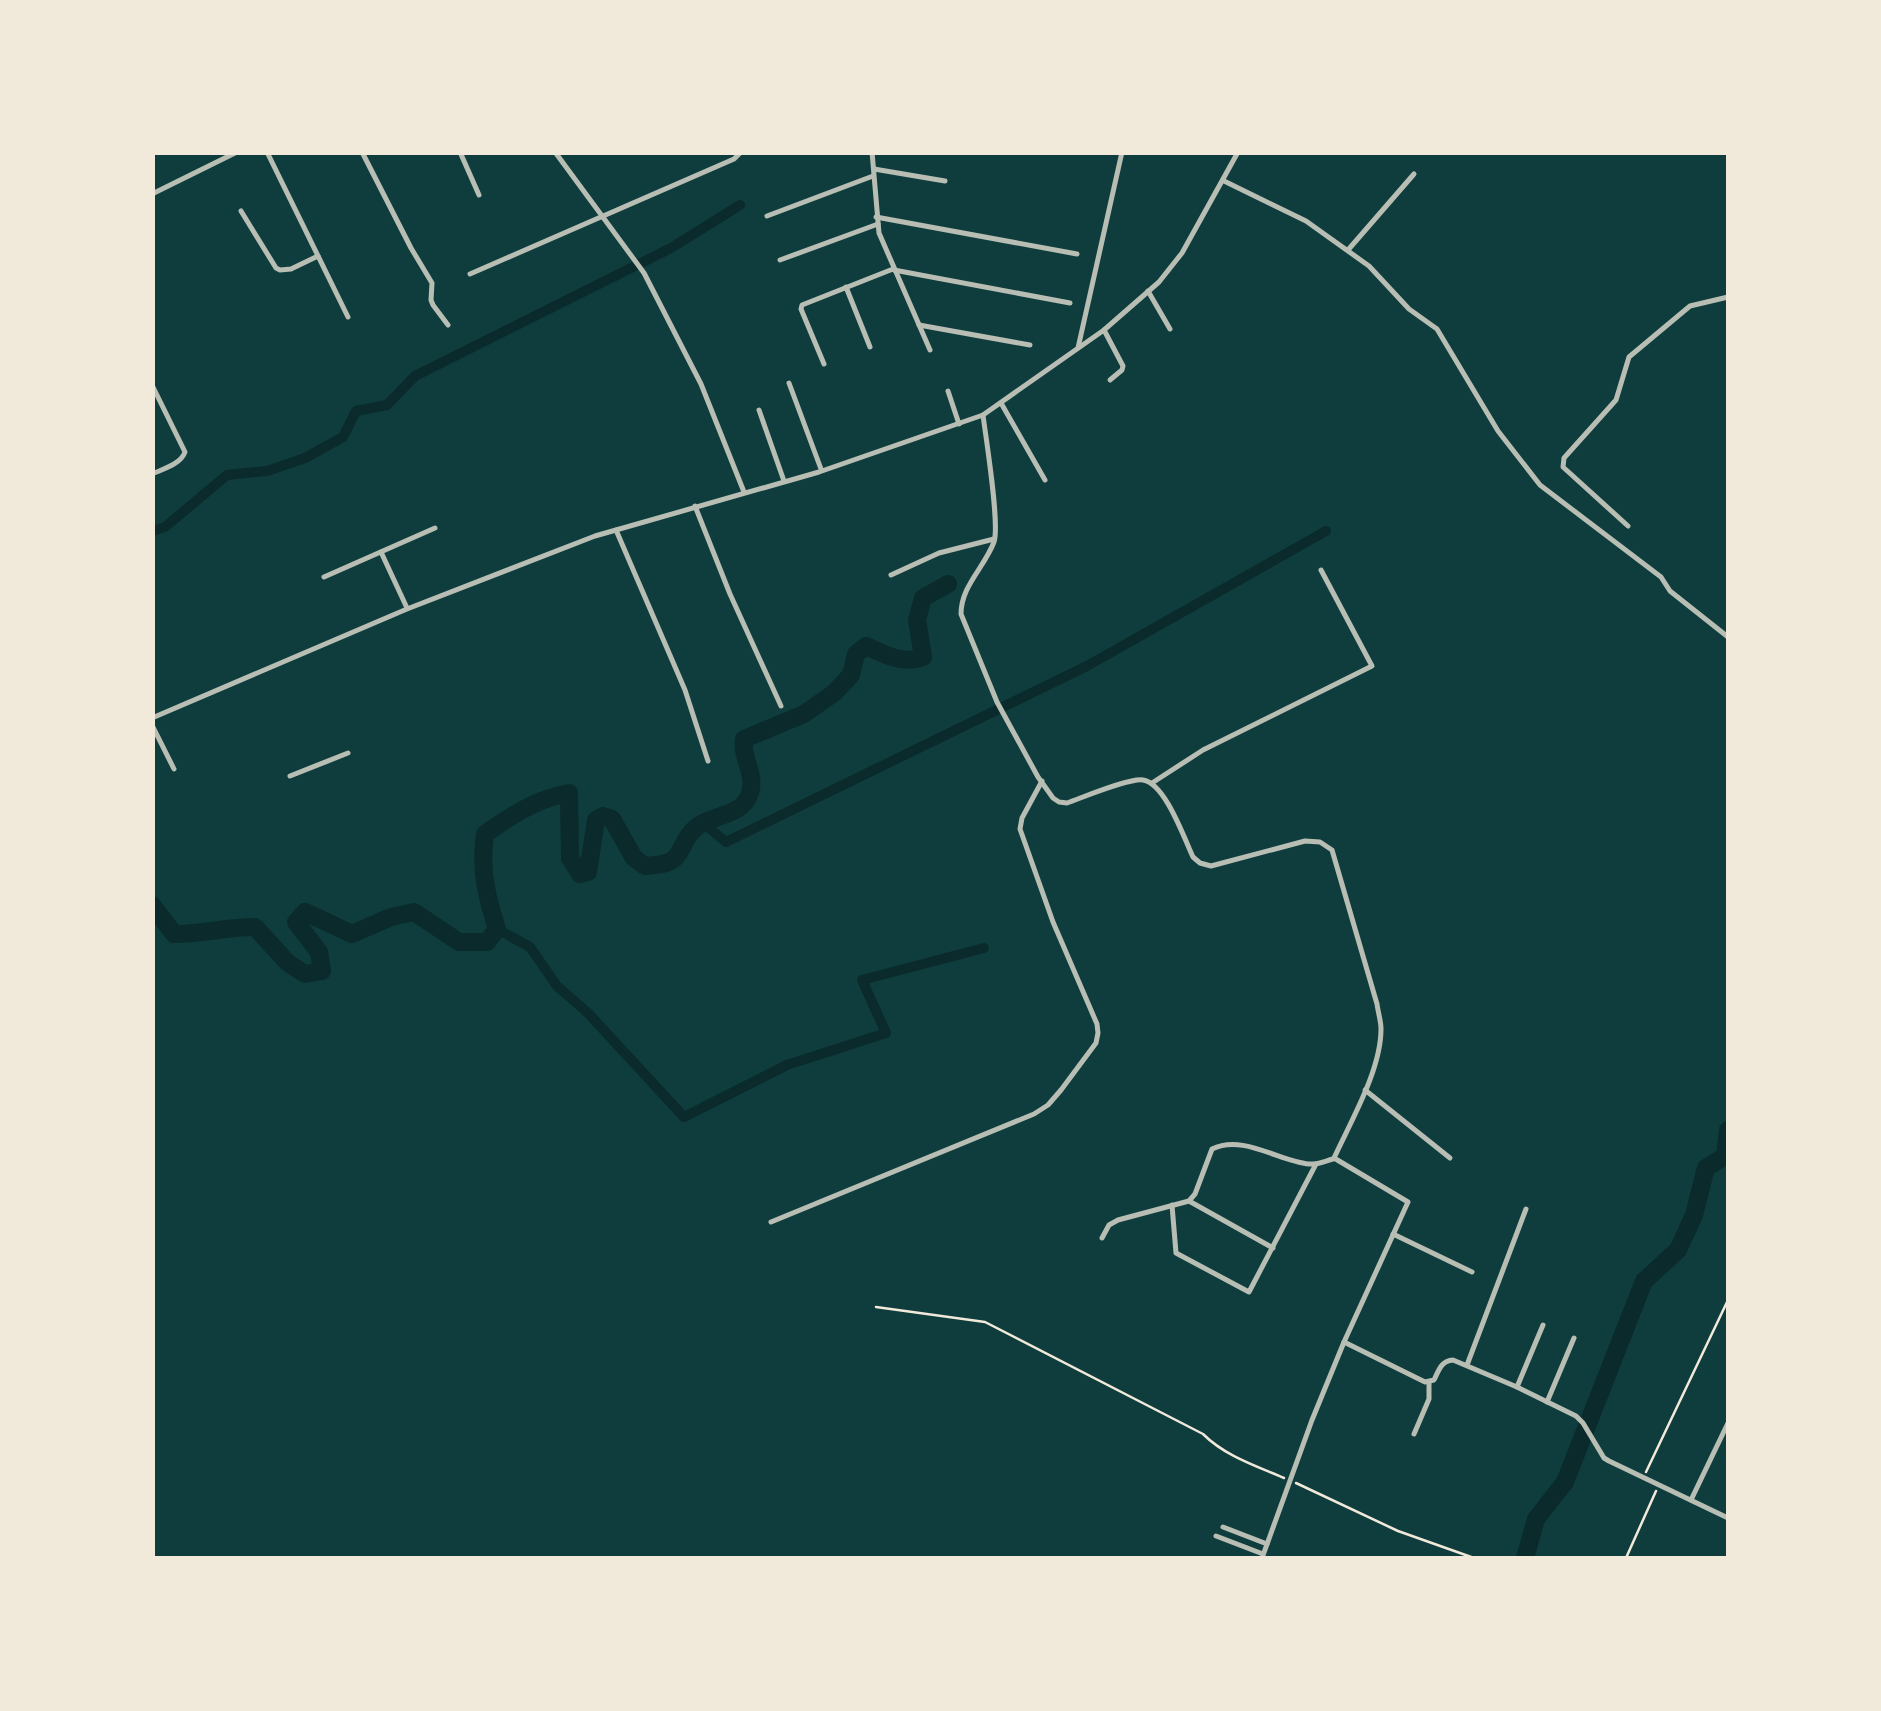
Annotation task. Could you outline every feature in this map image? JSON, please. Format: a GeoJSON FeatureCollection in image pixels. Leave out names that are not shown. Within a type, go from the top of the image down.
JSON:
{"type":"FeatureCollection","features":[{"type":"Feature","properties":{"kind":"street"},"geometry":{"type":"LineString","coordinates":[[152,194],[238,152]]}},
{"type":"Feature","properties":{"kind":"street"},"geometry":{"type":"LineString","coordinates":[[267,152],[348,317]]}},
{"type":"Feature","properties":{"kind":"street"},"geometry":{"type":"LineString","coordinates":[[362,152],[432,283],[433,305],[448,325]]}},
{"type":"Feature","properties":{"kind":"street"},"geometry":{"type":"LineString","coordinates":[[460,152],[479,194]]}},
{"type":"Feature","properties":{"kind":"street"},"geometry":{"type":"LineString","coordinates":[[555,152],[644,274],[702,384],[744,492]]}},
{"type":"Feature","properties":{"kind":"street"},"geometry":{"type":"LineString","coordinates":[[470,274],[734,159],[741,152]]}},
{"type":"Feature","properties":{"kind":"street"},"geometry":{"type":"LineString","coordinates":[[872,152],[877,221],[930,350]]}},
{"type":"Feature","properties":{"kind":"street"},"geometry":{"type":"LineString","coordinates":[[1078,348],[1122,152]]}},
{"type":"Feature","properties":{"kind":"street"},"geometry":{"type":"LineString","coordinates":[[174,769],[152,722],[407,609],[595,536],[822,471],[983,415],[1104,330],[1159,282],[1182,253],[1238,152]]}},
{"type":"Feature","properties":{"kind":"street"},"geometry":{"type":"LineString","coordinates":[[767,216],[873,172],[945,182]]}},
{"type":"Feature","properties":{"kind":"street"},"geometry":{"type":"LineString","coordinates":[[1348,250],[1414,174]]}},
{"type":"Feature","properties":{"kind":"street"},"geometry":{"type":"LineString","coordinates":[[1224,181],[1306,221],[1369,266],[1436,330],[1498,431],[1540,485],[1661,578],[1670,591],[1728,637]]}},
{"type":"Feature","properties":{"kind":"street"},"geometry":{"type":"LineString","coordinates":[[241,211],[276,268],[291,268],[318,255]]}},
{"type":"Feature","properties":{"kind":"street"},"geometry":{"type":"LineString","coordinates":[[780,260],[877,221],[1077,254]]}},
{"type":"Feature","properties":{"kind":"street"},"geometry":{"type":"LineString","coordinates":[[824,364],[801,309],[805,302],[894,269],[1070,304]]}},
{"type":"Feature","properties":{"kind":"street"},"geometry":{"type":"LineString","coordinates":[[846,287],[870,346]]}},
{"type":"Feature","properties":{"kind":"street"},"geometry":{"type":"LineString","coordinates":[[1148,291],[1170,329]]}},
{"type":"Feature","properties":{"kind":"street"},"geometry":{"type":"LineString","coordinates":[[1628,526],[1567,471],[1564,458],[1616,400],[1629,357],[1690,306],[1728,297]]}},
{"type":"Feature","properties":{"kind":"street"},"geometry":{"type":"LineString","coordinates":[[918,324],[1030,345]]}},
{"type":"Feature","properties":{"kind":"street"},"geometry":{"type":"LineString","coordinates":[[1104,330],[1124,366],[1110,380]]}},
{"type":"Feature","properties":{"kind":"street"},"geometry":{"type":"LineString","coordinates":[[789,383],[822,471]]}},
{"type":"Feature","properties":{"kind":"street"},"geometry":{"type":"LineString","coordinates":[[152,385],[186,452],[178,461],[152,474]]}},
{"type":"Feature","properties":{"kind":"street"},"geometry":{"type":"LineString","coordinates":[[948,391],[959,424]]}},
{"type":"Feature","properties":{"kind":"street"},"geometry":{"type":"LineString","coordinates":[[1001,403],[1045,480]]}},
{"type":"Feature","properties":{"kind":"street"},"geometry":{"type":"LineString","coordinates":[[759,410],[784,480]]}},
{"type":"Feature","properties":{"kind":"street"},"geometry":{"type":"LineString","coordinates":[[983,415],[996,528],[994,540],[965,592],[961,614],[997,702],[1053,798],[1068,802],[1138,779],[1152,783],[1162,793],[1193,857],[1210,866],[1304,842],[1320,842],[1332,850],[1381,1028],[1365,1090],[1334,1158],[1308,1164],[1221,1144],[1212,1149],[1189,1201],[1118,1220],[1109,1225],[1102,1238]]}},
{"type":"Feature","properties":{"kind":"street"},"geometry":{"type":"LineString","coordinates":[[695,506],[781,706]]}},
{"type":"Feature","properties":{"kind":"street"},"geometry":{"type":"LineString","coordinates":[[324,577],[435,528]]}},
{"type":"Feature","properties":{"kind":"street"},"geometry":{"type":"LineString","coordinates":[[616,530],[685,690],[708,761]]}},
{"type":"Feature","properties":{"kind":"street"},"geometry":{"type":"LineString","coordinates":[[891,575],[940,553],[994,540]]}},
{"type":"Feature","properties":{"kind":"street"},"geometry":{"type":"LineString","coordinates":[[381,552],[407,609]]}},
{"type":"Feature","properties":{"kind":"street"},"geometry":{"type":"LineString","coordinates":[[1152,783],[1203,750],[1372,666],[1320,570]]}},
{"type":"Feature","properties":{"kind":"street"},"geometry":{"type":"LineString","coordinates":[[290,776],[348,753]]}},
{"type":"Feature","properties":{"kind":"street"},"geometry":{"type":"LineString","coordinates":[[771,1222],[1034,1114],[1048,1105],[1096,1043],[1097,1024],[1053,922],[1020,829],[1042,781]]}},
{"type":"Feature","properties":{"kind":"street"},"geometry":{"type":"LineString","coordinates":[[1365,1090],[1450,1158]]}},
{"type":"Feature","properties":{"kind":"street"},"geometry":{"type":"LineString","coordinates":[[1216,1536],[1262,1556],[1344,1342],[1408,1202],[1334,1158]]}},
{"type":"Feature","properties":{"kind":"street"},"geometry":{"type":"LineString","coordinates":[[1172,1205],[1176,1253],[1249,1292],[1316,1164]]}},
{"type":"Feature","properties":{"kind":"street"},"geometry":{"type":"LineString","coordinates":[[1189,1201],[1272,1248]]}},
{"type":"Feature","properties":{"kind":"street"},"geometry":{"type":"LineString","coordinates":[[1467,1366],[1526,1210]]}},
{"type":"Feature","properties":{"kind":"street"},"geometry":{"type":"LineString","coordinates":[[1393,1234],[1472,1272]]}},
{"type":"Feature","properties":{"kind":"street"},"geometry":{"type":"LineString","coordinates":[[1517,1387],[1543,1326]]}},
{"type":"Feature","properties":{"kind":"street"},"geometry":{"type":"LineString","coordinates":[[1547,1402],[1574,1338]]}},
{"type":"Feature","properties":{"kind":"street"},"geometry":{"type":"LineString","coordinates":[[1344,1342],[1429,1382],[1446,1360],[1453,1360],[1517,1387],[1568,1411],[1583,1423],[1604,1458],[1728,1518]]}},
{"type":"Feature","properties":{"kind":"street"},"geometry":{"type":"LineString","coordinates":[[1414,1434],[1429,1399],[1429,1382]]}},
{"type":"Feature","properties":{"kind":"street"},"geometry":{"type":"LineString","coordinates":[[1690,1500],[1728,1424]]}},
{"type":"Feature","properties":{"kind":"street"},"geometry":{"type":"LineString","coordinates":[[1223,1527],[1267,1544]]}},
{"type":"Feature","properties":{"kind":"path"},"geometry":{"type":"LineString","coordinates":[[1643,1478],[1728,1300]]}},
{"type":"Feature","properties":{"kind":"path"},"geometry":{"type":"LineString","coordinates":[[876,1307],[985,1322],[1204,1434],[1217,1447],[1242,1460],[1398,1531],[1474,1558]]}},
{"type":"Feature","properties":{"kind":"path"},"geometry":{"type":"LineString","coordinates":[[1626,1558],[1658,1485]]}},
{"type":"Feature","properties":{"kind":"waterway"},"geometry":{"type":"LineString","coordinates":[[152,531],[165,527],[227,475],[267,471],[305,458],[343,437],[356,411],[387,405],[415,376],[671,248],[740,205]]}},
{"type":"Feature","properties":{"kind":"waterway"},"geometry":{"type":"LineString","coordinates":[[703,823],[726,842],[1087,666],[1326,531]]}},
{"type":"Feature","properties":{"kind":"waterway"},"geometry":{"type":"LineString","coordinates":[[152,905],[174,934],[255,927],[288,963],[305,974],[322,971],[319,952],[296,922],[305,912],[352,934],[414,912],[459,942],[487,942],[497,929],[485,882],[485,834],[535,804],[569,793],[570,858],[580,874],[588,872],[596,820],[603,816],[612,819],[634,858],[645,866],[672,860],[698,826],[746,801],[751,779],[744,739],[804,714],[834,693],[851,675],[856,654],[866,646],[901,659],[923,657],[917,620],[923,598],[948,584]]}},
{"type":"Feature","properties":{"kind":"waterway"},"geometry":{"type":"LineString","coordinates":[[497,929],[530,947],[557,986],[588,1013],[684,1117],[787,1065],[886,1033],[862,980],[984,948]]}},
{"type":"Feature","properties":{"kind":"waterway"},"geometry":{"type":"LineString","coordinates":[[1525,1558],[1536,1519],[1565,1482],[1644,1281],[1678,1250],[1694,1215],[1706,1168],[1725,1156],[1728,1130]]}}]}
